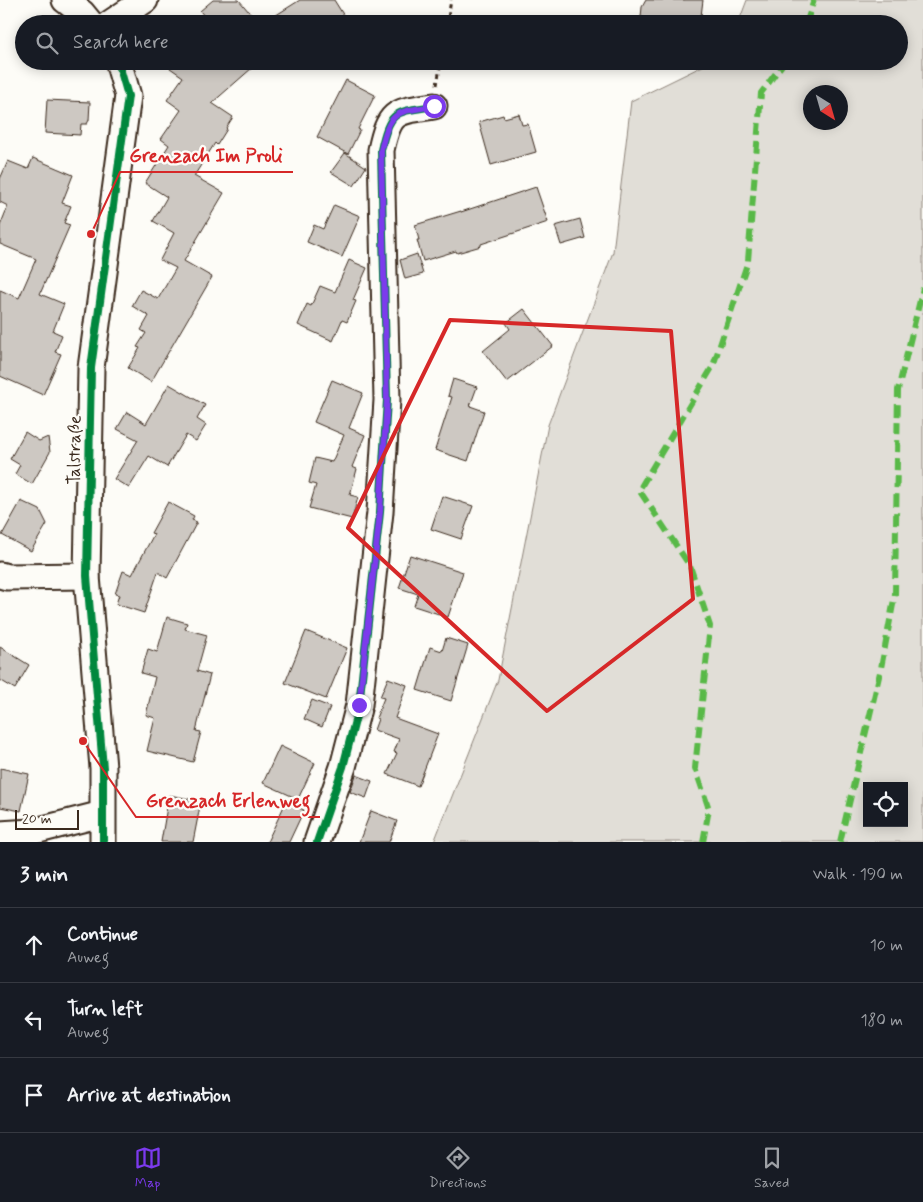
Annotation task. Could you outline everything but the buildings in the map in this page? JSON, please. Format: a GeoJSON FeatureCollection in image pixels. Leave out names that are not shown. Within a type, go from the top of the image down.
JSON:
{"type":"FeatureCollection","features":[{"type":"Feature","properties":{"kind":"street"},"geometry":{"type":"LineString","coordinates":[[65,0],[84,15]]}},
{"type":"Feature","properties":{"kind":"street"},"geometry":{"type":"LineString","coordinates":[[122,15],[145,0]]}},
{"type":"Feature","properties":{"kind":"street","name":"Talstraße"},"geometry":{"type":"LineString","coordinates":[[103,842],[103,768],[87,576],[92,368],[128,96],[121,70]]}},
{"type":"Feature","properties":{"kind":"street"},"geometry":{"type":"LineString","coordinates":[[318,842],[343,767],[359,705],[380,512],[387,400],[381,150],[386,130],[392,118],[403,111],[434,106]]}},
{"type":"Feature","properties":{"kind":"street"},"geometry":{"type":"LineString","coordinates":[[0,575],[7,577],[87,576]]}},
{"type":"Feature","properties":{"kind":"street"},"geometry":{"type":"LineString","coordinates":[[0,834],[31,832],[102,814]]}},
{"type":"Feature","properties":{"kind":"path"},"geometry":{"type":"LineString","coordinates":[[448,15],[451,0]]}},
{"type":"Feature","properties":{"kind":"highlighted area"},"geometry":{"type":"Polygon","coordinates":[[[450,320],[671,331],[693,599],[547,711],[348,528],[450,320]]]}},
{"type":"Feature","properties":{"kind":"shaded area"},"geometry":{"type":"Polygon","coordinates":[[[747,0],[923,0],[923,842],[434,842],[498,680],[548,425],[613,252],[631,101],[695,70],[908,70],[908,15],[741,15],[747,0]]]}},
{"type":"Feature","properties":{"kind":"marked path"},"geometry":{"type":"LineString","coordinates":[[809,15],[814,0]]}},
{"type":"Feature","properties":{"kind":"marked path"},"geometry":{"type":"LineString","coordinates":[[703,842],[709,809],[695,768],[710,626],[690,566],[639,490],[713,366],[748,261],[761,93],[778,70]]}},
{"type":"Feature","properties":{"kind":"marked path"},"geometry":{"type":"LineString","coordinates":[[840,842],[881,668],[895,594],[898,390],[923,288]]}},
{"type":"Feature","properties":{"kind":"cycle path"},"geometry":{"type":"LineString","coordinates":[[103,842],[103,768],[87,576],[91,368],[128,96],[121,70]]}},
{"type":"Feature","properties":{"kind":"cycle path"},"geometry":{"type":"LineString","coordinates":[[317,842],[343,767],[359,705],[380,512],[387,400],[381,150],[388,127],[397,115],[411,110],[434,106]]}},
{"type":"Feature","properties":{"kind":"place","name":"Grenzach Im Proli"},"geometry":{"type":"Point","coordinates":[91,234]}},
{"type":"Feature","properties":{"kind":"place","name":"Grenzach Erlenweg"},"geometry":{"type":"Point","coordinates":[83,741]}},
{"type":"Feature","properties":{"kind":"route"},"geometry":{"type":"LineString","coordinates":[[359,705],[380,512],[387,400],[381,150],[386,130],[392,118],[403,111],[434,106]]}}]}
